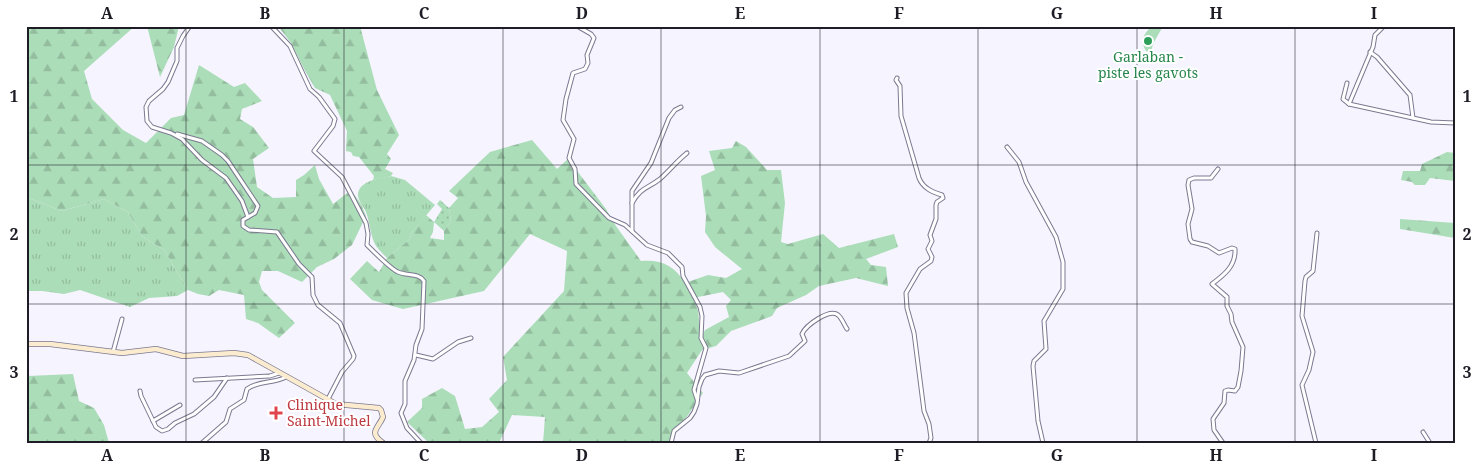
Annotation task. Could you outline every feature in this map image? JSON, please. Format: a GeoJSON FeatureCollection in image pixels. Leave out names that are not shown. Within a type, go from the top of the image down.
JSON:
{"type":"FeatureCollection","features":[{"type":"Feature","properties":{"kind":"street"},"geometry":{"type":"LineString","coordinates":[[190,26],[182,36],[178,48],[177,61],[171,77],[163,89],[149,101],[145,114],[148,124],[182,139],[202,160],[226,178],[242,200],[248,216]]}},
{"type":"Feature","properties":{"kind":"street"},"geometry":{"type":"LineString","coordinates":[[272,26],[290,46],[310,90],[319,97],[335,119],[333,126],[314,151],[342,177],[366,223],[368,245],[396,271],[423,278],[425,289],[422,329],[416,346],[416,355],[406,375],[404,404],[401,413],[407,428],[421,443]]}},
{"type":"Feature","properties":{"kind":"street"},"geometry":{"type":"LineString","coordinates":[[577,26],[591,34],[594,38],[587,55],[588,63],[585,69],[573,73],[566,98],[563,120],[574,140],[569,158],[575,169],[576,184],[609,218],[625,225],[648,245],[668,253],[682,267],[687,284],[698,300],[702,316],[702,338],[706,348],[694,390],[697,398]]}},
{"type":"Feature","properties":{"kind":"street"},"geometry":{"type":"LineString","coordinates":[[1349,104],[1374,43],[1374,35],[1384,26]]}},
{"type":"Feature","properties":{"kind":"street"},"geometry":{"type":"LineString","coordinates":[[1370,52],[1377,57],[1410,95],[1413,118]]}},
{"type":"Feature","properties":{"kind":"street"},"geometry":{"type":"LineString","coordinates":[[897,78],[896,80],[900,86],[902,116],[921,184],[942,195],[943,198],[937,202],[936,219],[930,235],[932,242],[928,249],[932,257],[930,261],[920,268],[906,293],[907,308],[914,333],[924,411],[929,424],[929,443]]}},
{"type":"Feature","properties":{"kind":"street"},"geometry":{"type":"LineString","coordinates":[[1347,83],[1343,99],[1349,104],[1431,122],[1455,123]]}},
{"type":"Feature","properties":{"kind":"street"},"geometry":{"type":"LineString","coordinates":[[632,232],[632,191],[652,163],[669,118],[674,110],[681,107]]}},
{"type":"Feature","properties":{"kind":"street"},"geometry":{"type":"LineString","coordinates":[[174,135],[178,134],[202,142],[228,160],[258,206],[255,213],[248,216],[242,223],[245,228],[276,231],[281,235],[299,264],[312,277],[314,300],[322,310],[340,323],[353,352],[353,359],[342,372],[328,400]]}},
{"type":"Feature","properties":{"kind":"street"},"geometry":{"type":"LineString","coordinates":[[1007,147],[1019,162],[1026,182],[1056,237],[1063,262],[1063,289],[1044,321],[1046,349],[1034,361],[1033,366],[1038,421],[1043,443]]}},
{"type":"Feature","properties":{"kind":"street"},"geometry":{"type":"LineString","coordinates":[[632,203],[642,189],[660,179],[687,153]]}},
{"type":"Feature","properties":{"kind":"street"},"geometry":{"type":"LineString","coordinates":[[1218,169],[1211,178],[1194,178],[1189,180],[1192,211],[1188,224],[1192,242],[1208,246],[1219,254],[1232,248],[1235,249],[1234,261],[1224,276],[1212,284],[1226,295],[1232,322],[1243,347],[1238,387],[1235,391],[1227,390],[1225,392],[1224,403],[1214,419],[1214,430],[1222,443]]}},
{"type":"Feature","properties":{"kind":"street"},"geometry":{"type":"LineString","coordinates":[[1316,443],[1302,385],[1309,370],[1313,352],[1301,309],[1306,277],[1313,271],[1317,233]]}},
{"type":"Feature","properties":{"kind":"street"},"geometry":{"type":"LineString","coordinates":[[671,443],[674,431],[690,418],[694,412],[699,387],[705,375],[719,371],[739,373],[789,356],[804,344],[805,341],[802,334],[809,324],[829,314],[835,313],[839,316],[847,329]]}},
{"type":"Feature","properties":{"kind":"street"},"geometry":{"type":"LineString","coordinates":[[113,352],[122,319]]}},
{"type":"Feature","properties":{"kind":"street"},"geometry":{"type":"LineString","coordinates":[[416,355],[433,358],[458,342],[471,338]]}},
{"type":"Feature","properties":{"kind":"street"},"geometry":{"type":"LineString","coordinates":[[26,344],[50,344],[122,353],[156,349],[183,356],[241,353],[255,358],[328,400],[343,406],[379,408],[383,417],[375,433],[377,439],[382,443]]}},
{"type":"Feature","properties":{"kind":"street"},"geometry":{"type":"LineString","coordinates":[[270,376],[274,370]]}},
{"type":"Feature","properties":{"kind":"street"},"geometry":{"type":"LineString","coordinates":[[195,380],[270,376],[279,373]]}},
{"type":"Feature","properties":{"kind":"street"},"geometry":{"type":"LineString","coordinates":[[202,443],[226,422],[230,409],[244,400],[247,389],[263,382],[286,377]]}},
{"type":"Feature","properties":{"kind":"street"},"geometry":{"type":"LineString","coordinates":[[140,391],[156,427],[162,431],[175,423],[189,418],[214,397],[227,378]]}},
{"type":"Feature","properties":{"kind":"street"},"geometry":{"type":"LineString","coordinates":[[153,421],[180,405]]}},
{"type":"Feature","properties":{"kind":"street"},"geometry":{"type":"LineString","coordinates":[[1423,432],[1430,443]]}},
{"type":"Feature","properties":{"kind":"green space"},"geometry":{"type":"Polygon","coordinates":[[[26,26],[135,26],[84,71],[92,99],[123,130],[146,143],[171,118],[184,115],[199,65],[234,87],[245,83],[262,101],[242,109],[240,119],[253,127],[269,148],[253,159],[257,187],[273,198],[296,197],[296,180],[315,165],[319,179],[333,204],[351,190],[361,204],[366,216],[352,245],[334,259],[317,267],[302,282],[278,271],[262,271],[259,282],[262,290],[295,323],[279,338],[258,323],[246,319],[244,295],[219,290],[209,296],[188,290],[164,250],[142,236],[128,212],[104,199],[62,211],[26,197],[26,26]]]}},
{"type":"Feature","properties":{"kind":"green space"},"geometry":{"type":"Polygon","coordinates":[[[147,26],[179,26],[174,47],[160,77],[147,26]]]}},
{"type":"Feature","properties":{"kind":"green space"},"geometry":{"type":"Polygon","coordinates":[[[278,26],[360,26],[377,90],[399,135],[387,154],[391,159],[385,169],[393,173],[391,176],[373,180],[374,176],[359,157],[353,156],[351,152],[346,151],[347,131],[330,95],[315,88],[291,43],[278,26]]]}},
{"type":"Feature","properties":{"kind":"green space","name":"Garlaban - piste les gavots"},"geometry":{"type":"Polygon","coordinates":[[[1152,26],[1163,26],[1153,44],[1151,52],[1146,51],[1143,41],[1146,32],[1152,26]]]}},
{"type":"Feature","properties":{"kind":"green space"},"geometry":{"type":"Polygon","coordinates":[[[532,140],[557,169],[568,159],[606,209],[641,261],[655,261],[667,265],[677,272],[685,283],[708,275],[726,278],[742,269],[715,247],[705,232],[706,216],[701,176],[715,170],[709,151],[732,148],[736,141],[746,147],[767,170],[781,170],[785,203],[781,242],[788,244],[823,234],[839,248],[894,234],[898,247],[866,259],[871,265],[886,267],[888,286],[856,278],[819,286],[806,295],[777,308],[772,316],[731,331],[716,346],[702,350],[687,373],[703,393],[669,443],[543,443],[545,417],[512,415],[499,443],[429,443],[407,422],[422,408],[422,399],[442,388],[455,396],[465,429],[482,427],[499,412],[489,399],[507,380],[503,357],[564,291],[567,251],[530,234],[484,291],[403,309],[372,300],[350,279],[367,261],[379,272],[387,258],[410,239],[412,232],[426,215],[434,222],[430,238],[444,240],[444,231],[451,221],[449,208],[458,198],[449,191],[490,152],[532,140]],[[723,292],[693,298],[698,310],[701,339],[705,330],[729,317],[726,306],[731,300],[723,292]]]}},
{"type":"Feature","properties":{"kind":"green space"},"geometry":{"type":"Polygon","coordinates":[[[1447,152],[1455,153],[1455,181],[1430,178],[1425,185],[1415,185],[1412,182],[1401,180],[1403,171],[1420,171],[1422,164],[1447,152]]]}},
{"type":"Feature","properties":{"kind":"green space"},"geometry":{"type":"Polygon","coordinates":[[[391,176],[405,180],[435,205],[412,232],[410,239],[387,258],[374,242],[366,212],[358,193],[365,184],[391,176]]]}},
{"type":"Feature","properties":{"kind":"green space"},"geometry":{"type":"Polygon","coordinates":[[[26,197],[62,211],[104,199],[128,212],[142,236],[164,250],[188,290],[177,296],[149,298],[130,307],[80,290],[64,294],[26,291],[26,197]]]}},
{"type":"Feature","properties":{"kind":"green space"},"geometry":{"type":"Polygon","coordinates":[[[440,200],[449,208],[451,221],[444,231],[434,222],[442,209],[437,204],[440,200]]]}},
{"type":"Feature","properties":{"kind":"green space"},"geometry":{"type":"Polygon","coordinates":[[[1400,219],[1455,223],[1455,238],[1400,229],[1400,219]]]}},
{"type":"Feature","properties":{"kind":"green space"},"geometry":{"type":"Polygon","coordinates":[[[73,374],[79,401],[94,408],[104,425],[109,443],[26,443],[26,390],[28,376],[73,374]]]}},
{"type":"Feature","properties":{"kind":"place","name":"Garlaban - piste les gavots"},"geometry":{"type":"Point","coordinates":[1148,41]}},
{"type":"Feature","properties":{"kind":"place","name":"Clinique Saint-Michel"},"geometry":{"type":"Point","coordinates":[276,413]}}]}
